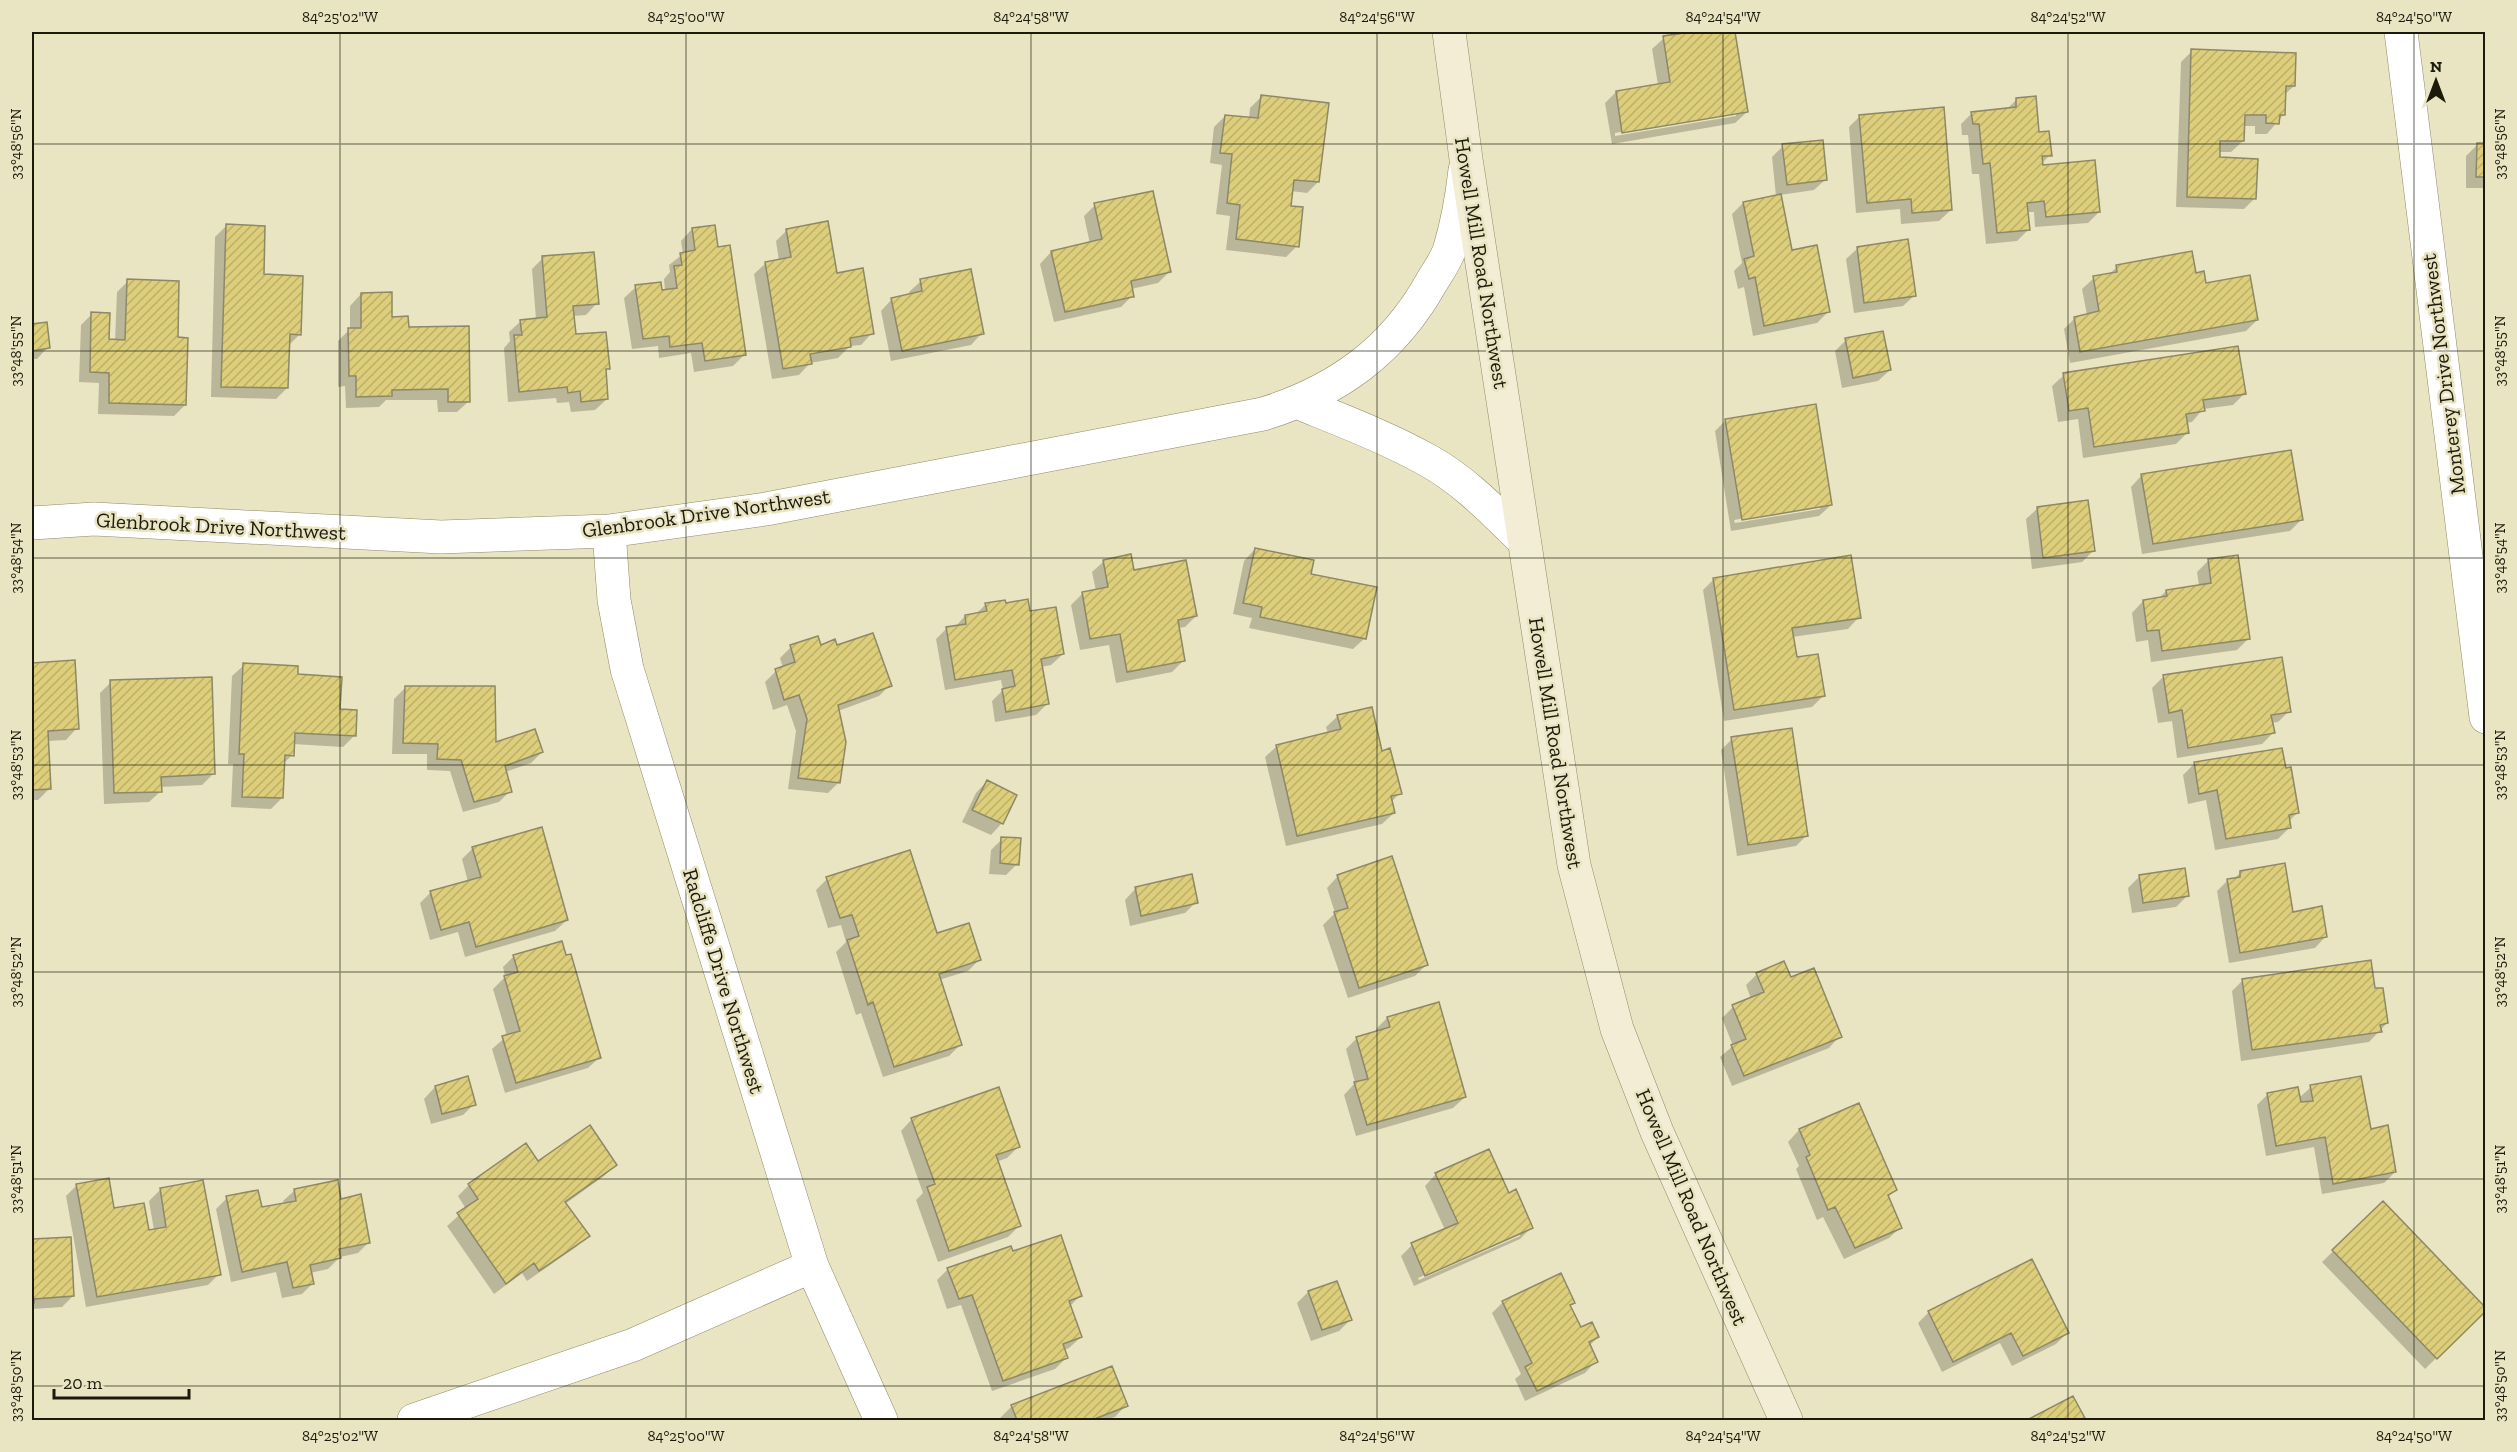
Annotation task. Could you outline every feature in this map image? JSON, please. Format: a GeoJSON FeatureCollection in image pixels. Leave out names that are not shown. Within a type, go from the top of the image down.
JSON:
{"type":"FeatureCollection","features":[{"type":"Feature","properties":{"kind":"main road","name":"Howell Mill Road Northwest"},"geometry":{"type":"LineString","coordinates":[[1449,32],[1466,159],[1574,865],[1617,1029],[1657,1132],[1786,1420]]}},
{"type":"Feature","properties":{"kind":"street","name":"Monterey Drive Northwest"},"geometry":{"type":"LineString","coordinates":[[2401,32],[2486,717]]}},
{"type":"Feature","properties":{"kind":"street","name":"Glenbrook Drive Northwest"},"geometry":{"type":"LineString","coordinates":[[32,523],[94,519],[441,537],[609,531],[778,507],[1263,414],[1299,403],[1363,366],[1415,313],[1448,253],[1462,194],[1466,159]]}},
{"type":"Feature","properties":{"kind":"street"},"geometry":{"type":"LineString","coordinates":[[1299,403],[1375,434],[1430,461],[1481,499],[1524,541]]}},
{"type":"Feature","properties":{"kind":"street","name":"Radcliffe Drive Northwest"},"geometry":{"type":"LineString","coordinates":[[609,531],[614,600],[627,669],[812,1266],[881,1420]]}},
{"type":"Feature","properties":{"kind":"street"},"geometry":{"type":"LineString","coordinates":[[414,1420],[633,1345],[812,1266]]}},
{"type":"Feature","properties":{"kind":"building"},"geometry":{"type":"Polygon","coordinates":[[[1692,32],[1735,32],[1748,112],[1622,133],[1616,91],[1670,82],[1663,36],[1692,32]]]}},
{"type":"Feature","properties":{"kind":"building"},"geometry":{"type":"Polygon","coordinates":[[[2191,49],[2296,53],[2295,86],[2286,86],[2285,115],[2280,115],[2279,124],[2266,123],[2266,115],[2245,115],[2244,141],[2220,141],[2220,157],[2258,159],[2256,199],[2187,197],[2191,49]]]}},
{"type":"Feature","properties":{"kind":"building"},"geometry":{"type":"Polygon","coordinates":[[[1261,95],[1329,103],[1319,182],[1294,180],[1291,206],[1303,207],[1299,247],[1236,239],[1240,205],[1227,203],[1232,154],[1220,153],[1225,115],[1258,118],[1261,95]]]}},
{"type":"Feature","properties":{"kind":"building"},"geometry":{"type":"Polygon","coordinates":[[[2036,96],[2039,132],[2049,131],[2052,156],[2042,156],[2043,165],[2095,160],[2100,212],[2046,217],[2044,201],[2027,203],[2030,230],[1997,233],[1990,163],[1983,164],[1979,124],[1973,124],[1971,112],[2016,107],[2016,98],[2036,96]]]}},
{"type":"Feature","properties":{"kind":"building"},"geometry":{"type":"Polygon","coordinates":[[[1944,107],[1952,210],[1912,213],[1911,199],[1867,203],[1859,115],[1944,107]]]}},
{"type":"Feature","properties":{"kind":"building"},"geometry":{"type":"Polygon","coordinates":[[[1823,140],[1827,180],[1787,185],[1782,144],[1823,140]]]}},
{"type":"Feature","properties":{"kind":"building"},"geometry":{"type":"Polygon","coordinates":[[[2477,143],[2486,143],[2486,177],[2476,177],[2477,143]]]}},
{"type":"Feature","properties":{"kind":"building"},"geometry":{"type":"Polygon","coordinates":[[[1153,191],[1171,272],[1131,281],[1134,297],[1065,312],[1051,251],[1102,239],[1094,203],[1153,191]]]}},
{"type":"Feature","properties":{"kind":"building"},"geometry":{"type":"Polygon","coordinates":[[[1781,194],[1792,250],[1817,245],[1830,312],[1764,326],[1755,277],[1749,279],[1744,259],[1754,256],[1743,202],[1781,194]]]}},
{"type":"Feature","properties":{"kind":"building"},"geometry":{"type":"Polygon","coordinates":[[[828,221],[837,273],[863,268],[874,334],[850,338],[851,347],[810,354],[812,364],[783,369],[765,262],[791,257],[786,229],[828,221]]]}},
{"type":"Feature","properties":{"kind":"building"},"geometry":{"type":"Polygon","coordinates":[[[226,224],[265,226],[264,274],[303,276],[301,335],[290,334],[288,388],[221,387],[226,224]]]}},
{"type":"Feature","properties":{"kind":"building"},"geometry":{"type":"Polygon","coordinates":[[[715,225],[718,247],[730,245],[746,355],[705,361],[702,343],[670,347],[669,336],[643,339],[635,285],[661,282],[662,290],[677,288],[674,266],[682,265],[680,253],[695,250],[692,228],[715,225]]]}},
{"type":"Feature","properties":{"kind":"building"},"geometry":{"type":"Polygon","coordinates":[[[1908,239],[1916,296],[1864,303],[1857,247],[1908,239]]]}},
{"type":"Feature","properties":{"kind":"building"},"geometry":{"type":"Polygon","coordinates":[[[2192,251],[2196,273],[2204,271],[2206,283],[2250,275],[2258,320],[2080,352],[2074,317],[2099,311],[2093,276],[2117,272],[2116,265],[2192,251]]]}},
{"type":"Feature","properties":{"kind":"building"},"geometry":{"type":"Polygon","coordinates":[[[594,252],[599,304],[573,306],[576,334],[606,332],[610,369],[606,369],[608,399],[581,402],[580,391],[568,393],[567,387],[519,392],[514,335],[522,335],[520,320],[547,317],[542,256],[594,252]]]}},
{"type":"Feature","properties":{"kind":"building"},"geometry":{"type":"Polygon","coordinates":[[[971,269],[984,334],[902,351],[891,298],[922,291],[920,279],[971,269]]]}},
{"type":"Feature","properties":{"kind":"building"},"geometry":{"type":"Polygon","coordinates":[[[127,279],[179,281],[178,337],[188,338],[186,405],[109,403],[109,373],[90,372],[91,312],[110,313],[109,339],[125,340],[127,279]]]}},
{"type":"Feature","properties":{"kind":"building"},"geometry":{"type":"Polygon","coordinates":[[[392,292],[392,317],[408,316],[409,327],[469,326],[470,402],[448,402],[448,389],[392,390],[392,396],[356,397],[356,376],[349,376],[348,328],[361,328],[361,293],[392,292]]]}},
{"type":"Feature","properties":{"kind":"building"},"geometry":{"type":"Polygon","coordinates":[[[47,322],[50,348],[32,351],[32,324],[47,322]]]}},
{"type":"Feature","properties":{"kind":"building"},"geometry":{"type":"Polygon","coordinates":[[[1883,331],[1891,370],[1853,378],[1845,338],[1883,331]]]}},
{"type":"Feature","properties":{"kind":"building"},"geometry":{"type":"Polygon","coordinates":[[[2238,346],[2246,394],[2203,400],[2205,411],[2186,414],[2189,433],[2094,447],[2088,408],[2069,411],[2063,373],[2238,346]]]}},
{"type":"Feature","properties":{"kind":"building"},"geometry":{"type":"Polygon","coordinates":[[[1816,404],[1832,505],[1742,520],[1725,419],[1816,404]]]}},
{"type":"Feature","properties":{"kind":"building"},"geometry":{"type":"Polygon","coordinates":[[[2291,450],[2303,520],[2153,544],[2141,474],[2291,450]]]}},
{"type":"Feature","properties":{"kind":"building"},"geometry":{"type":"Polygon","coordinates":[[[2088,500],[2095,551],[2043,558],[2037,507],[2088,500]]]}},
{"type":"Feature","properties":{"kind":"building"},"geometry":{"type":"Polygon","coordinates":[[[1255,548],[1314,560],[1311,574],[1377,587],[1366,639],[1260,617],[1262,607],[1243,603],[1255,548]]]}},
{"type":"Feature","properties":{"kind":"building"},"geometry":{"type":"Polygon","coordinates":[[[1131,554],[1134,570],[1186,560],[1197,616],[1178,620],[1185,661],[1127,672],[1120,634],[1090,639],[1082,592],[1108,587],[1103,560],[1131,554]]]}},
{"type":"Feature","properties":{"kind":"building"},"geometry":{"type":"Polygon","coordinates":[[[1851,555],[1861,618],[1792,628],[1797,657],[1818,654],[1825,696],[1734,710],[1713,578],[1851,555]]]}},
{"type":"Feature","properties":{"kind":"building"},"geometry":{"type":"Polygon","coordinates":[[[2238,555],[2250,639],[2162,651],[2159,630],[2147,631],[2143,600],[2167,596],[2166,590],[2211,583],[2208,559],[2238,555]]]}},
{"type":"Feature","properties":{"kind":"building"},"geometry":{"type":"Polygon","coordinates":[[[1028,599],[1030,611],[1056,607],[1064,654],[1041,659],[1049,704],[1006,712],[1002,689],[1015,686],[1012,670],[955,680],[946,627],[966,624],[965,615],[987,611],[985,603],[1005,600],[1006,603],[1028,599]]]}},
{"type":"Feature","properties":{"kind":"building"},"geometry":{"type":"Polygon","coordinates":[[[873,633],[892,686],[838,705],[846,742],[840,783],[798,778],[807,719],[799,695],[784,700],[775,669],[795,662],[790,645],[818,636],[821,645],[835,639],[837,645],[873,633]]]}},
{"type":"Feature","properties":{"kind":"building"},"geometry":{"type":"Polygon","coordinates":[[[2282,657],[2291,712],[2271,715],[2275,733],[2188,748],[2182,710],[2169,713],[2163,675],[2282,657]]]}},
{"type":"Feature","properties":{"kind":"building"},"geometry":{"type":"Polygon","coordinates":[[[75,660],[79,729],[48,731],[51,789],[32,790],[32,663],[75,660]]]}},
{"type":"Feature","properties":{"kind":"building"},"geometry":{"type":"Polygon","coordinates":[[[243,663],[298,666],[298,674],[342,677],[340,709],[357,710],[356,736],[295,733],[294,756],[285,755],[283,798],[242,797],[244,754],[239,754],[243,663]]]}},
{"type":"Feature","properties":{"kind":"building"},"geometry":{"type":"Polygon","coordinates":[[[212,677],[215,774],[161,777],[162,792],[114,793],[110,680],[212,677]]]}},
{"type":"Feature","properties":{"kind":"building"},"geometry":{"type":"Polygon","coordinates":[[[405,686],[495,686],[496,742],[535,729],[543,752],[505,766],[512,792],[474,802],[461,760],[437,759],[438,744],[403,743],[405,686]]]}},
{"type":"Feature","properties":{"kind":"building"},"geometry":{"type":"Polygon","coordinates":[[[1372,707],[1382,751],[1390,748],[1402,794],[1391,796],[1395,813],[1297,836],[1276,745],[1341,729],[1337,715],[1372,707]]]}},
{"type":"Feature","properties":{"kind":"building"},"geometry":{"type":"Polygon","coordinates":[[[1792,728],[1808,836],[1748,845],[1731,737],[1792,728]]]}},
{"type":"Feature","properties":{"kind":"building"},"geometry":{"type":"Polygon","coordinates":[[[2282,748],[2286,768],[2291,767],[2299,813],[2289,815],[2291,828],[2226,839],[2217,790],[2199,794],[2194,762],[2282,748]]]}},
{"type":"Feature","properties":{"kind":"building"},"geometry":{"type":"Polygon","coordinates":[[[987,780],[1017,795],[1003,824],[972,810],[987,780]]]}},
{"type":"Feature","properties":{"kind":"building"},"geometry":{"type":"Polygon","coordinates":[[[542,827],[568,920],[476,947],[469,922],[441,930],[430,891],[481,877],[472,847],[542,827]]]}},
{"type":"Feature","properties":{"kind":"building"},"geometry":{"type":"Polygon","coordinates":[[[1001,837],[1021,838],[1019,865],[1000,863],[1001,837]]]}},
{"type":"Feature","properties":{"kind":"building"},"geometry":{"type":"Polygon","coordinates":[[[910,850],[937,933],[969,923],[981,960],[939,974],[962,1045],[894,1067],[873,1002],[868,1005],[847,940],[859,936],[852,915],[840,918],[826,877],[910,850]]]}},
{"type":"Feature","properties":{"kind":"building"},"geometry":{"type":"Polygon","coordinates":[[[1392,856],[1428,965],[1359,988],[1334,912],[1348,908],[1337,875],[1392,856]]]}},
{"type":"Feature","properties":{"kind":"building"},"geometry":{"type":"Polygon","coordinates":[[[2285,863],[2293,912],[2322,906],[2327,937],[2240,953],[2227,879],[2240,877],[2240,871],[2285,863]]]}},
{"type":"Feature","properties":{"kind":"building"},"geometry":{"type":"Polygon","coordinates":[[[2185,868],[2189,896],[2143,903],[2139,875],[2185,868]]]}},
{"type":"Feature","properties":{"kind":"building"},"geometry":{"type":"Polygon","coordinates":[[[1192,874],[1198,903],[1141,916],[1135,887],[1192,874]]]}},
{"type":"Feature","properties":{"kind":"building"},"geometry":{"type":"Polygon","coordinates":[[[562,941],[566,955],[571,954],[601,1058],[516,1083],[502,1036],[520,1031],[504,976],[518,972],[513,955],[562,941]]]}},
{"type":"Feature","properties":{"kind":"building"},"geometry":{"type":"Polygon","coordinates":[[[2371,960],[2375,988],[2383,988],[2388,1023],[2380,1025],[2382,1032],[2252,1050],[2242,979],[2371,960]]]}},
{"type":"Feature","properties":{"kind":"building"},"geometry":{"type":"Polygon","coordinates":[[[1784,961],[1791,977],[1814,968],[1842,1037],[1744,1076],[1731,1045],[1746,1039],[1732,1005],[1764,992],[1756,973],[1784,961]]]}},
{"type":"Feature","properties":{"kind":"building"},"geometry":{"type":"Polygon","coordinates":[[[1439,1002],[1466,1097],[1367,1125],[1354,1082],[1368,1079],[1356,1037],[1390,1027],[1387,1017],[1439,1002]]]}},
{"type":"Feature","properties":{"kind":"building"},"geometry":{"type":"Polygon","coordinates":[[[468,1076],[476,1105],[442,1114],[435,1086],[468,1076]]]}},
{"type":"Feature","properties":{"kind":"building"},"geometry":{"type":"Polygon","coordinates":[[[2361,1076],[2371,1129],[2388,1125],[2396,1172],[2333,1184],[2325,1137],[2276,1146],[2267,1093],[2298,1087],[2301,1102],[2313,1101],[2310,1085],[2361,1076]]]}},
{"type":"Feature","properties":{"kind":"building"},"geometry":{"type":"Polygon","coordinates":[[[999,1087],[1020,1147],[996,1155],[1021,1226],[949,1251],[927,1187],[935,1184],[911,1118],[999,1087]]]}},
{"type":"Feature","properties":{"kind":"building"},"geometry":{"type":"Polygon","coordinates":[[[1859,1103],[1897,1190],[1888,1195],[1902,1228],[1855,1248],[1835,1207],[1828,1210],[1806,1157],[1810,1155],[1799,1129],[1859,1103]]]}},
{"type":"Feature","properties":{"kind":"building"},"geometry":{"type":"Polygon","coordinates":[[[590,1125],[617,1165],[565,1202],[590,1236],[539,1271],[534,1263],[506,1284],[457,1213],[478,1199],[468,1184],[526,1143],[538,1161],[590,1125]]]}},
{"type":"Feature","properties":{"kind":"building"},"geometry":{"type":"Polygon","coordinates":[[[1489,1149],[1509,1193],[1516,1189],[1533,1228],[1425,1276],[1411,1243],[1458,1223],[1435,1173],[1489,1149]]]}},
{"type":"Feature","properties":{"kind":"building"},"geometry":{"type":"Polygon","coordinates":[[[109,1178],[114,1208],[144,1203],[149,1230],[166,1227],[160,1188],[203,1180],[221,1275],[97,1297],[76,1184],[109,1178]]]}},
{"type":"Feature","properties":{"kind":"building"},"geometry":{"type":"Polygon","coordinates":[[[338,1180],[341,1199],[361,1194],[370,1243],[339,1249],[341,1258],[310,1265],[314,1284],[293,1288],[287,1262],[242,1272],[226,1196],[258,1190],[262,1207],[296,1201],[294,1189],[338,1180]]]}},
{"type":"Feature","properties":{"kind":"building"},"geometry":{"type":"Polygon","coordinates":[[[2383,1201],[2486,1308],[2486,1311],[2437,1359],[2332,1250],[2383,1201]]]}},
{"type":"Feature","properties":{"kind":"building"},"geometry":{"type":"Polygon","coordinates":[[[1061,1235],[1082,1296],[1069,1301],[1082,1337],[1063,1344],[1068,1358],[1003,1381],[972,1295],[959,1299],[947,1268],[1011,1246],[1013,1251],[1061,1235]]]}},
{"type":"Feature","properties":{"kind":"building"},"geometry":{"type":"Polygon","coordinates":[[[71,1237],[74,1296],[34,1299],[32,1303],[32,1239],[71,1237]]]}},
{"type":"Feature","properties":{"kind":"building"},"geometry":{"type":"Polygon","coordinates":[[[2032,1259],[2069,1333],[2023,1356],[2011,1333],[1953,1362],[1928,1311],[2032,1259]]]}},
{"type":"Feature","properties":{"kind":"building"},"geometry":{"type":"Polygon","coordinates":[[[1561,1273],[1575,1303],[1570,1305],[1581,1327],[1592,1322],[1599,1337],[1589,1342],[1598,1362],[1537,1391],[1525,1367],[1532,1363],[1502,1301],[1561,1273]]]}},
{"type":"Feature","properties":{"kind":"building"},"geometry":{"type":"Polygon","coordinates":[[[1337,1281],[1352,1320],[1322,1330],[1308,1291],[1337,1281]]]}},
{"type":"Feature","properties":{"kind":"building"},"geometry":{"type":"Polygon","coordinates":[[[1112,1366],[1128,1406],[1097,1418],[1098,1420],[1017,1420],[1011,1405],[1112,1366]]]}},
{"type":"Feature","properties":{"kind":"building"},"geometry":{"type":"Polygon","coordinates":[[[2073,1396],[2086,1420],[2027,1420],[2073,1396]]]}}]}
